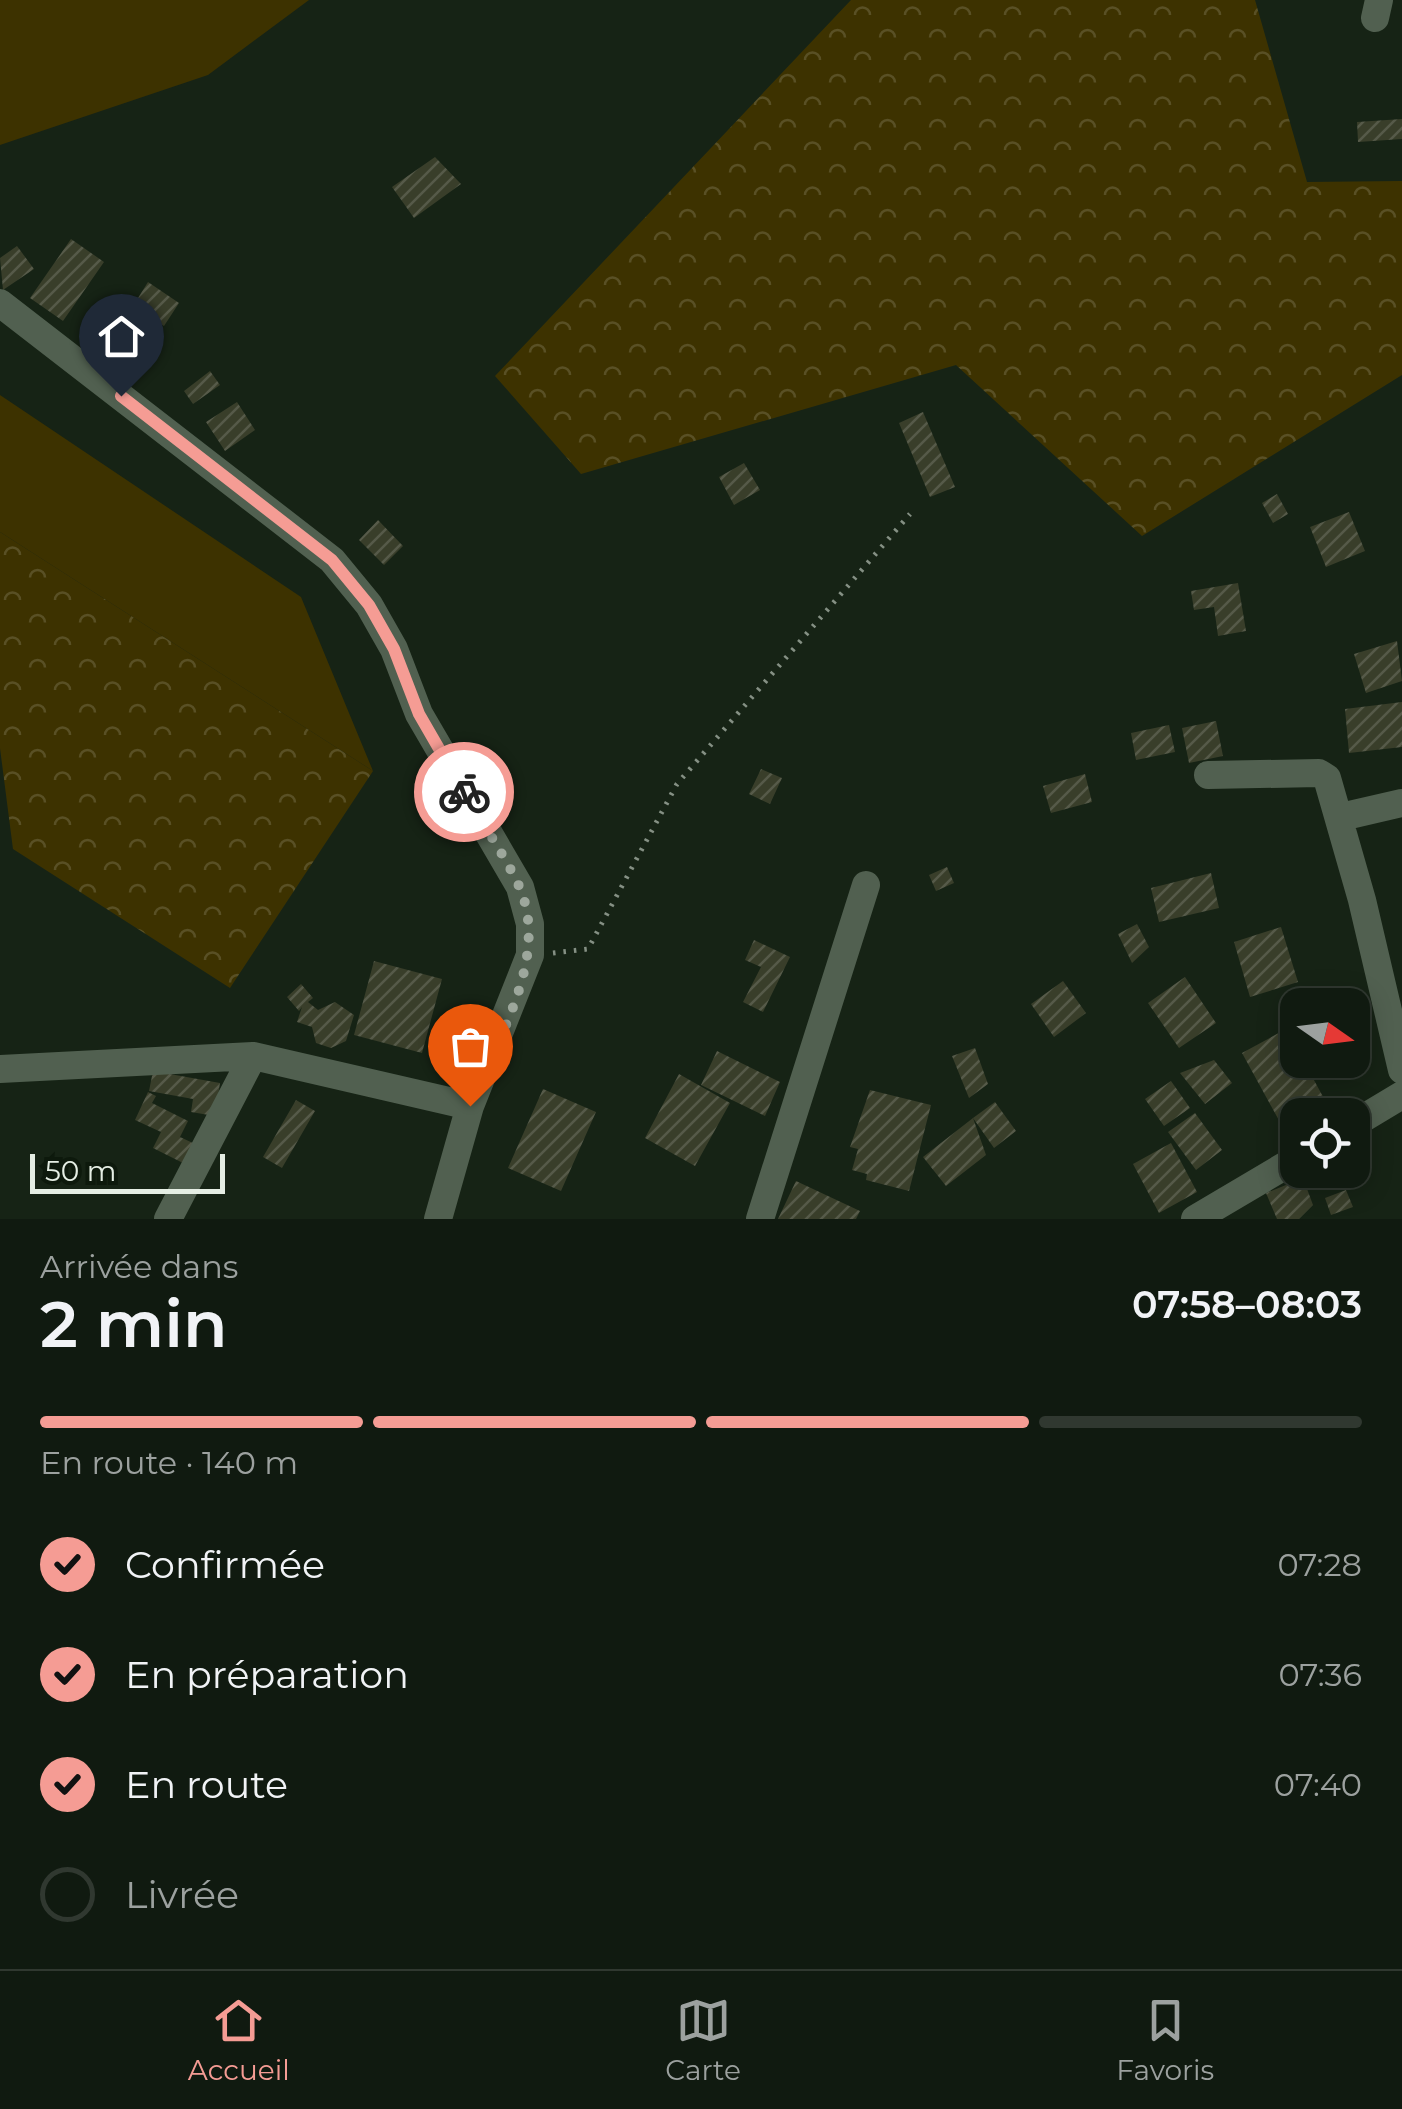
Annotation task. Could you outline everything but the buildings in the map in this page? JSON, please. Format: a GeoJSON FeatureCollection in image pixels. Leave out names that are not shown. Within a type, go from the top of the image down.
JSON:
{"type":"FeatureCollection","features":[{"type":"Feature","properties":{"kind":"street"},"geometry":{"type":"LineString","coordinates":[[0,303],[332,560],[369,605],[394,649],[419,714],[520,887],[530,924],[530,955],[470,1106],[438,1219]]}},
{"type":"Feature","properties":{"kind":"street"},"geometry":{"type":"LineString","coordinates":[[1208,774],[1319,773],[1333,788],[1402,1070]]}},
{"type":"Feature","properties":{"kind":"street"},"geometry":{"type":"LineString","coordinates":[[1341,817],[1402,804]]}},
{"type":"Feature","properties":{"kind":"street"},"geometry":{"type":"LineString","coordinates":[[760,1219],[866,885]]}},
{"type":"Feature","properties":{"kind":"street"},"geometry":{"type":"LineString","coordinates":[[0,1068],[253,1056],[470,1106]]}},
{"type":"Feature","properties":{"kind":"street"},"geometry":{"type":"LineString","coordinates":[[168,1219],[253,1056]]}},
{"type":"Feature","properties":{"kind":"street"},"geometry":{"type":"LineString","coordinates":[[1370,1114],[1402,1095]]}},
{"type":"Feature","properties":{"kind":"street"},"geometry":{"type":"LineString","coordinates":[[1196,1219],[1280,1169]]}},
{"type":"Feature","properties":{"kind":"path"},"geometry":{"type":"LineString","coordinates":[[530,955],[588,949],[677,784],[910,514]]}},
{"type":"Feature","properties":{"kind":"green space"},"geometry":{"type":"Polygon","coordinates":[[[0,0],[309,0],[208,75],[0,145],[0,0]]]}},
{"type":"Feature","properties":{"kind":"green space"},"geometry":{"type":"Polygon","coordinates":[[[851,0],[1255,0],[1307,182],[1402,181],[1402,375],[1142,536],[956,365],[581,474],[495,376],[851,0]]]}},
{"type":"Feature","properties":{"kind":"green space"},"geometry":{"type":"Polygon","coordinates":[[[0,395],[301,597],[373,771],[0,532],[0,395]]]}},
{"type":"Feature","properties":{"kind":"green space"},"geometry":{"type":"Polygon","coordinates":[[[0,532],[373,771],[230,988],[13,849],[0,748],[0,532]]]}},
{"type":"Feature","properties":{"kind":"way so far"},"geometry":{"type":"LineString","coordinates":[[464,792],[520,887],[530,924],[530,955],[470,1106]]}},
{"type":"Feature","properties":{"kind":"route"},"geometry":{"type":"LineString","coordinates":[[121,396],[332,560],[369,605],[394,649],[419,714],[464,792]]}}]}
